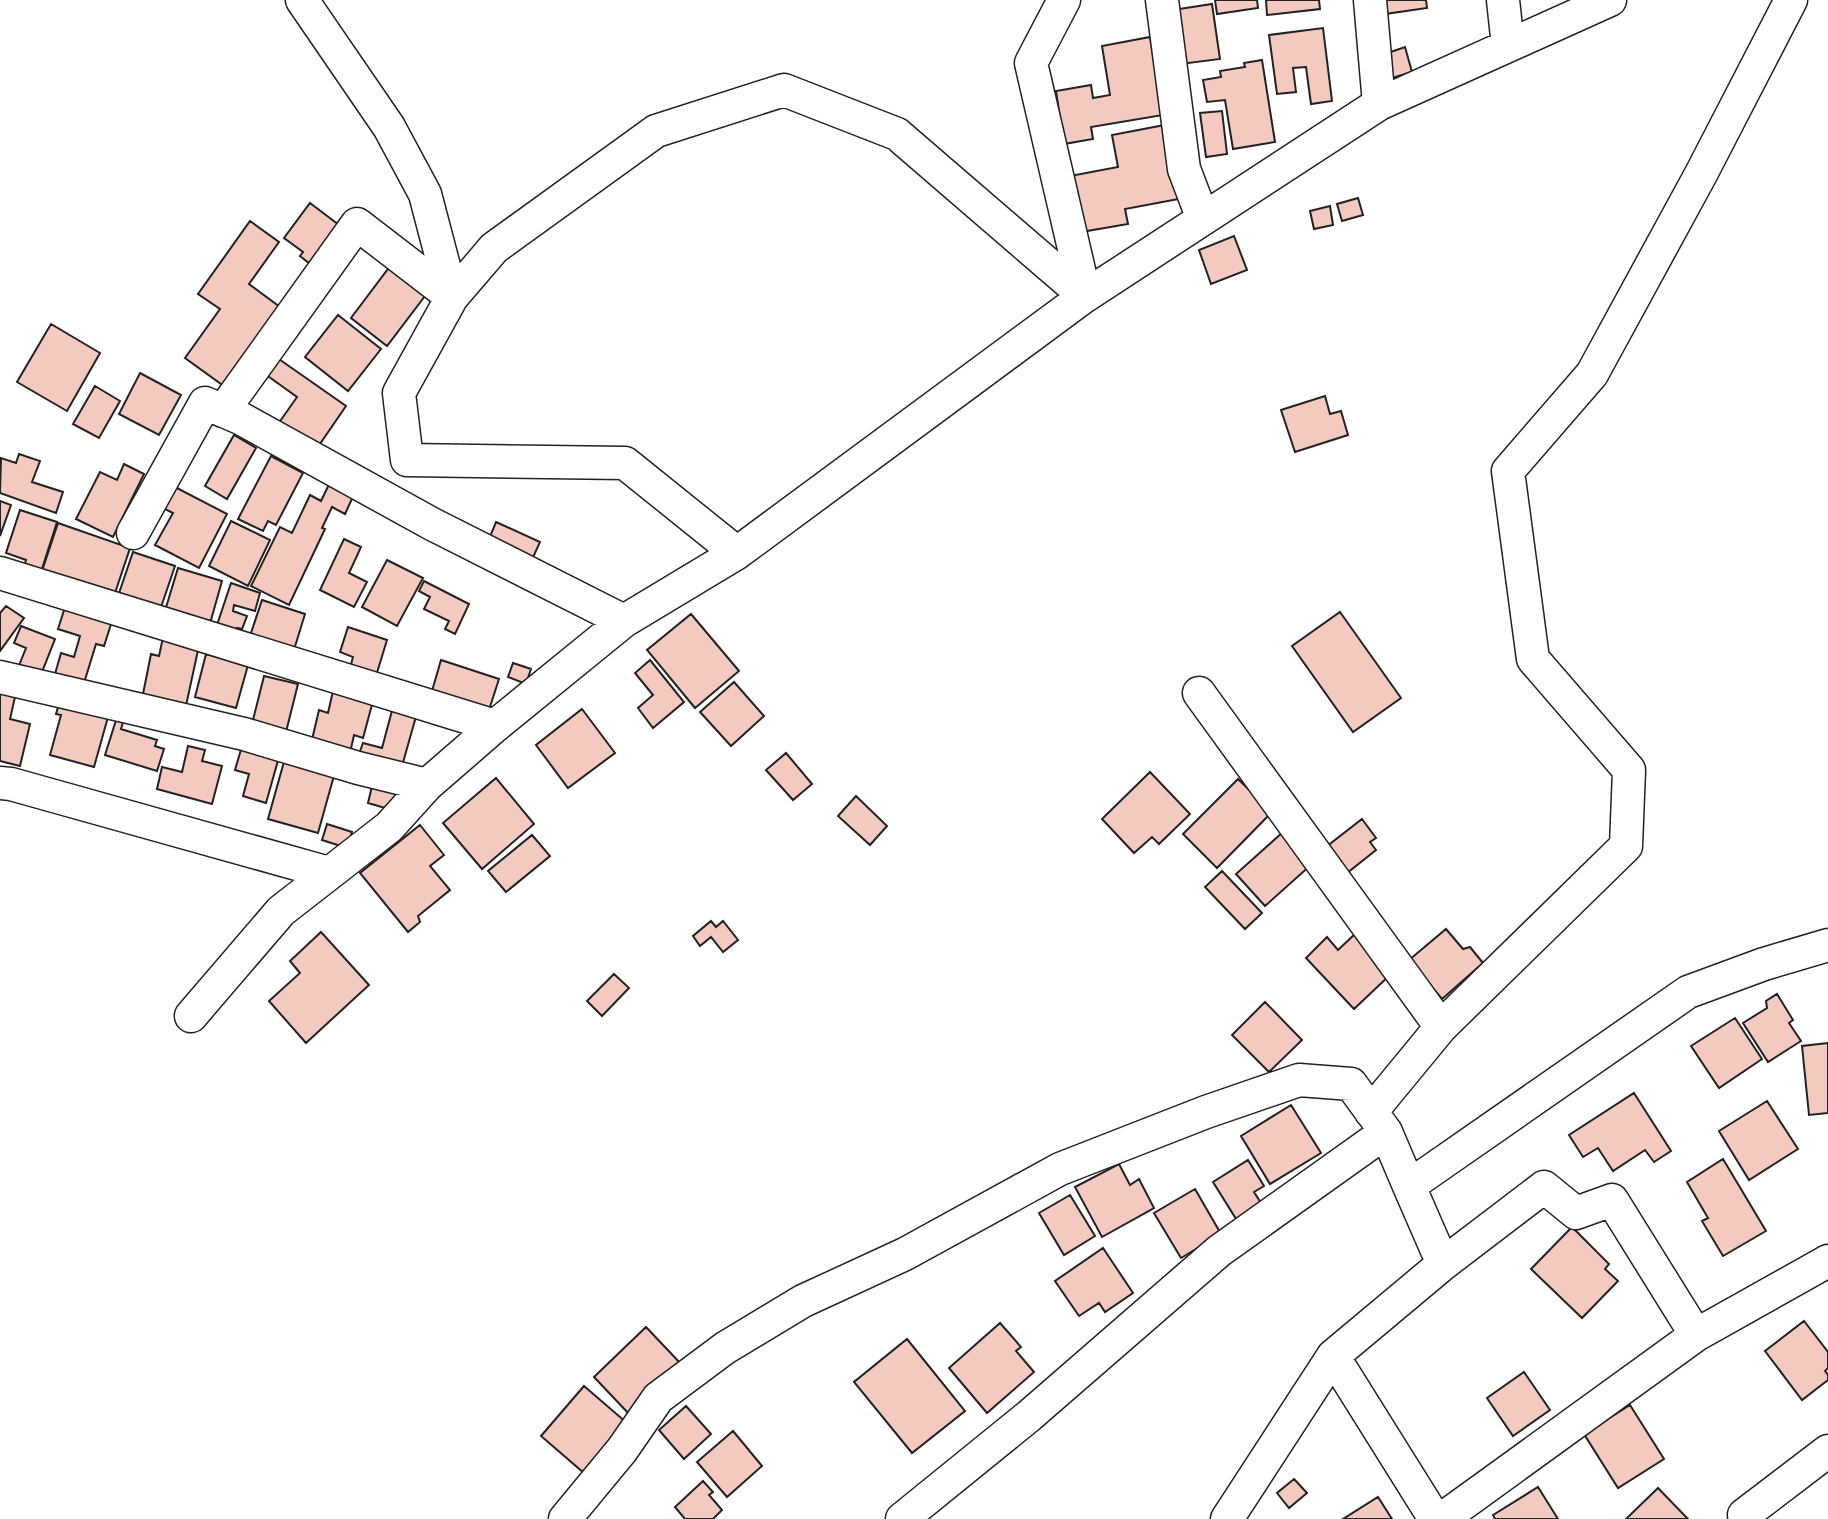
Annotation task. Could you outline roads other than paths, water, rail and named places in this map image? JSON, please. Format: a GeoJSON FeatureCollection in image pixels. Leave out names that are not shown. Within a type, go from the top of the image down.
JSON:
{"type":"FeatureCollection","features":[{"type":"Feature","properties":{"kind":"street"},"geometry":{"type":"LineString","coordinates":[[302,0],[389,127],[425,194],[452,297]]}},
{"type":"Feature","properties":{"kind":"street"},"geometry":{"type":"LineString","coordinates":[[1064,0],[1031,63],[1085,296]]}},
{"type":"Feature","properties":{"kind":"street"},"geometry":{"type":"LineString","coordinates":[[1162,0],[1184,169],[1203,219]]}},
{"type":"Feature","properties":{"kind":"street"},"geometry":{"type":"LineString","coordinates":[[1370,0],[1379,104]]}},
{"type":"Feature","properties":{"kind":"street"},"geometry":{"type":"LineString","coordinates":[[1503,0],[1508,46]]}},
{"type":"Feature","properties":{"kind":"street"},"geometry":{"type":"LineString","coordinates":[[191,1016],[281,911],[389,827],[427,785],[624,621],[737,553],[1085,296],[1379,104],[1610,0]]}},
{"type":"Feature","properties":{"kind":"street"},"geometry":{"type":"LineString","coordinates":[[902,1519],[1029,1416],[1219,1251],[1379,1122],[1441,1027],[1626,846],[1629,770],[1533,659],[1508,471],[1592,374],[1791,0]]}},
{"type":"Feature","properties":{"kind":"street"},"geometry":{"type":"LineString","coordinates":[[737,553],[625,463],[407,460],[399,393],[452,297],[494,248],[656,131],[784,90],[897,134],[1085,296]]}},
{"type":"Feature","properties":{"kind":"street"},"geometry":{"type":"LineString","coordinates":[[223,411],[357,224],[452,297]]}},
{"type":"Feature","properties":{"kind":"street"},"geometry":{"type":"LineString","coordinates":[[133,533],[205,403],[240,418],[432,524],[624,621]]}},
{"type":"Feature","properties":{"kind":"street"},"geometry":{"type":"LineString","coordinates":[[0,573],[495,726]]}},
{"type":"Feature","properties":{"kind":"street"},"geometry":{"type":"LineString","coordinates":[[0,677],[244,734],[427,785]]}},
{"type":"Feature","properties":{"kind":"street"},"geometry":{"type":"LineString","coordinates":[[1199,693],[1441,1027]]}},
{"type":"Feature","properties":{"kind":"street"},"geometry":{"type":"LineString","coordinates":[[0,783],[329,873]]}},
{"type":"Feature","properties":{"kind":"street"},"geometry":{"type":"LineString","coordinates":[[1409,1186],[1688,992],[1828,945]]}},
{"type":"Feature","properties":{"kind":"street"},"geometry":{"type":"LineString","coordinates":[[565,1519],[622,1450],[658,1398],[725,1348],[803,1301],[905,1254],[1060,1169],[1206,1112],[1299,1080],[1351,1084],[1379,1122],[1443,1264]]}},
{"type":"Feature","properties":{"kind":"street"},"geometry":{"type":"LineString","coordinates":[[1227,1519],[1333,1356],[1443,1264],[1544,1187],[1576,1213],[1612,1200],[1696,1335]]}},
{"type":"Feature","properties":{"kind":"street"},"geometry":{"type":"LineString","coordinates":[[1442,1519],[1696,1335],[1828,1261]]}},
{"type":"Feature","properties":{"kind":"street"},"geometry":{"type":"LineString","coordinates":[[1333,1356],[1435,1519]]}},
{"type":"Feature","properties":{"kind":"street"},"geometry":{"type":"LineString","coordinates":[[1747,1519],[1744,1515],[1828,1451]]}}]}
